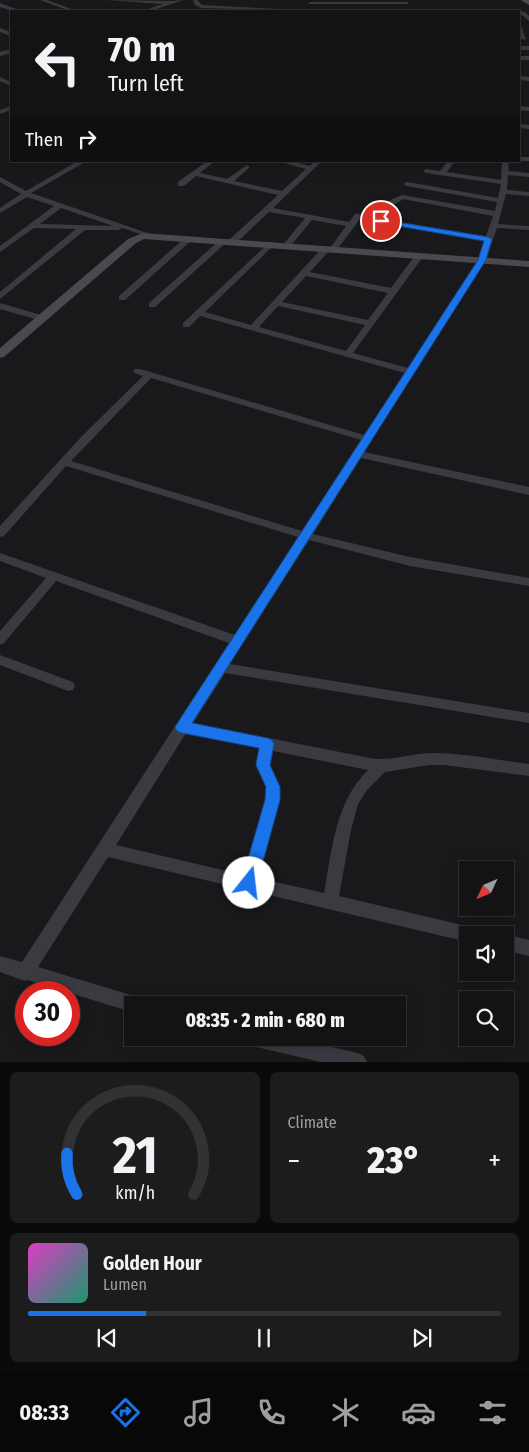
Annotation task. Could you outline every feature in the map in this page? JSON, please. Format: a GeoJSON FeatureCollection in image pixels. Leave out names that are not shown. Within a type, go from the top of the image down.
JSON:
{"type":"FeatureCollection","features":[{"type":"Feature","properties":{"kind":"main road"},"geometry":{"type":"LineString","coordinates":[[524,0],[529,3]]}},
{"type":"Feature","properties":{"kind":"main road"},"geometry":{"type":"LineString","coordinates":[[0,354],[132,241],[143,236],[529,264]]}},
{"type":"Feature","properties":{"kind":"street"},"geometry":{"type":"LineString","coordinates":[[42,0],[75,9]]}},
{"type":"Feature","properties":{"kind":"street"},"geometry":{"type":"LineString","coordinates":[[108,0],[172,3]]}},
{"type":"Feature","properties":{"kind":"street"},"geometry":{"type":"LineString","coordinates":[[148,10],[182,0]]}},
{"type":"Feature","properties":{"kind":"street"},"geometry":{"type":"LineString","coordinates":[[195,0],[198,5],[205,6],[291,10]]}},
{"type":"Feature","properties":{"kind":"street"},"geometry":{"type":"LineString","coordinates":[[310,3],[407,3],[412,9]]}},
{"type":"Feature","properties":{"kind":"street"},"geometry":{"type":"LineString","coordinates":[[0,5],[14,10]]}},
{"type":"Feature","properties":{"kind":"street"},"geometry":{"type":"LineString","coordinates":[[0,12],[11,9]]}},
{"type":"Feature","properties":{"kind":"street"},"geometry":{"type":"LineString","coordinates":[[0,211],[65,170],[82,162]]}},
{"type":"Feature","properties":{"kind":"street"},"geometry":{"type":"LineString","coordinates":[[181,184],[211,162]]}},
{"type":"Feature","properties":{"kind":"street"},"geometry":{"type":"LineString","coordinates":[[284,162],[311,168]]}},
{"type":"Feature","properties":{"kind":"street"},"geometry":{"type":"LineString","coordinates":[[152,305],[267,209],[318,162]]}},
{"type":"Feature","properties":{"kind":"street"},"geometry":{"type":"LineString","coordinates":[[442,173],[451,162]]}},
{"type":"Feature","properties":{"kind":"street"},"geometry":{"type":"LineString","coordinates":[[25,973],[482,260],[502,201],[505,188],[505,162]]}},
{"type":"Feature","properties":{"kind":"street"},"geometry":{"type":"LineString","coordinates":[[229,181],[247,167]]}},
{"type":"Feature","properties":{"kind":"street"},"geometry":{"type":"LineString","coordinates":[[426,171],[442,173],[529,194]]}},
{"type":"Feature","properties":{"kind":"street"},"geometry":{"type":"LineString","coordinates":[[505,173],[529,175]]}},
{"type":"Feature","properties":{"kind":"street"},"geometry":{"type":"LineString","coordinates":[[196,174],[284,194]]}},
{"type":"Feature","properties":{"kind":"street"},"geometry":{"type":"LineString","coordinates":[[0,179],[26,194],[152,236]]}},
{"type":"Feature","properties":{"kind":"street"},"geometry":{"type":"LineString","coordinates":[[407,184],[502,201]]}},
{"type":"Feature","properties":{"kind":"street"},"geometry":{"type":"LineString","coordinates":[[488,239],[381,218],[392,203],[402,197],[497,214]]}},
{"type":"Feature","properties":{"kind":"street"},"geometry":{"type":"LineString","coordinates":[[0,250],[60,205]]}},
{"type":"Feature","properties":{"kind":"street"},"geometry":{"type":"LineString","coordinates":[[267,209],[351,225]]}},
{"type":"Feature","properties":{"kind":"street"},"geometry":{"type":"LineString","coordinates":[[253,328],[359,215]]}},
{"type":"Feature","properties":{"kind":"street"},"geometry":{"type":"LineString","coordinates":[[286,246],[310,217]]}},
{"type":"Feature","properties":{"kind":"street"},"geometry":{"type":"LineString","coordinates":[[32,226],[131,229]]}},
{"type":"Feature","properties":{"kind":"street"},"geometry":{"type":"LineString","coordinates":[[492,226],[529,228]]}},
{"type":"Feature","properties":{"kind":"street"},"geometry":{"type":"LineString","coordinates":[[0,296],[83,227]]}},
{"type":"Feature","properties":{"kind":"street"},"geometry":{"type":"LineString","coordinates":[[122,298],[190,238]]}},
{"type":"Feature","properties":{"kind":"street"},"geometry":{"type":"LineString","coordinates":[[186,325],[270,244]]}},
{"type":"Feature","properties":{"kind":"street"},"geometry":{"type":"LineString","coordinates":[[348,354],[419,256]]}},
{"type":"Feature","properties":{"kind":"street"},"geometry":{"type":"LineString","coordinates":[[304,273],[393,291]]}},
{"type":"Feature","properties":{"kind":"street"},"geometry":{"type":"LineString","coordinates":[[277,302],[370,322]]}},
{"type":"Feature","properties":{"kind":"street"},"geometry":{"type":"LineString","coordinates":[[0,306],[42,318]]}},
{"type":"Feature","properties":{"kind":"street"},"geometry":{"type":"LineString","coordinates":[[199,313],[410,372]]}},
{"type":"Feature","properties":{"kind":"street"},"geometry":{"type":"LineString","coordinates":[[137,371],[367,440]]}},
{"type":"Feature","properties":{"kind":"street"},"geometry":{"type":"LineString","coordinates":[[0,533],[64,462],[149,375]]}},
{"type":"Feature","properties":{"kind":"street"},"geometry":{"type":"LineString","coordinates":[[357,454],[529,491]]}},
{"type":"Feature","properties":{"kind":"street"},"geometry":{"type":"LineString","coordinates":[[64,462],[304,537],[437,568],[529,582]]}},
{"type":"Feature","properties":{"kind":"street"},"geometry":{"type":"LineString","coordinates":[[0,557],[237,641]]}},
{"type":"Feature","properties":{"kind":"street"},"geometry":{"type":"LineString","coordinates":[[0,640],[54,576]]}},
{"type":"Feature","properties":{"kind":"street"},"geometry":{"type":"LineString","coordinates":[[0,660],[68,686]]}},
{"type":"Feature","properties":{"kind":"street"},"geometry":{"type":"LineString","coordinates":[[220,667],[529,718]]}},
{"type":"Feature","properties":{"kind":"street"},"geometry":{"type":"LineString","coordinates":[[182,727],[382,766],[406,764],[429,759],[444,759],[529,770]]}},
{"type":"Feature","properties":{"kind":"street"},"geometry":{"type":"LineString","coordinates":[[249,883],[273,800],[273,787],[263,765],[267,744]]}},
{"type":"Feature","properties":{"kind":"street"},"geometry":{"type":"LineString","coordinates":[[330,902],[348,810],[367,780],[382,766]]}},
{"type":"Feature","properties":{"kind":"street"},"geometry":{"type":"LineString","coordinates":[[103,849],[459,932]]}},
{"type":"Feature","properties":{"kind":"street"},"geometry":{"type":"LineString","coordinates":[[514,944],[529,948]]}},
{"type":"Feature","properties":{"kind":"street"},"geometry":{"type":"LineString","coordinates":[[0,964],[124,1001]]}},
{"type":"Feature","properties":{"kind":"street"},"geometry":{"type":"LineString","coordinates":[[290,1046],[358,1062]]}},
{"type":"Feature","properties":{"kind":"route"},"geometry":{"type":"LineString","coordinates":[[249,883],[273,800],[273,787],[263,765],[267,744],[182,727],[482,260],[488,239],[381,221]]}}]}
